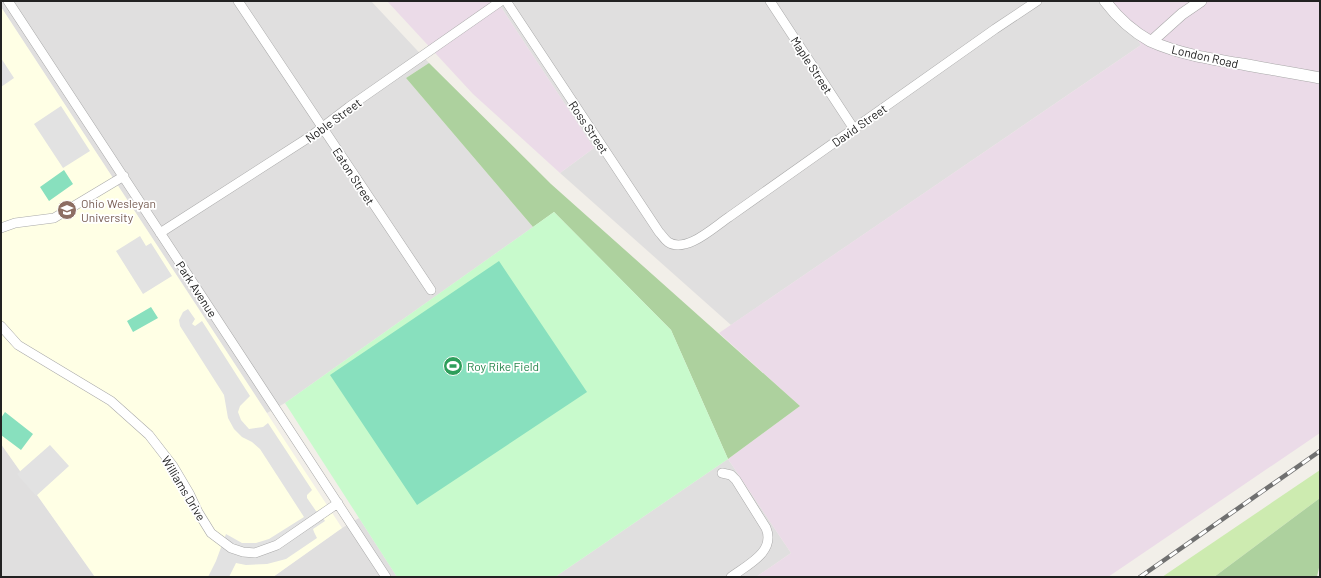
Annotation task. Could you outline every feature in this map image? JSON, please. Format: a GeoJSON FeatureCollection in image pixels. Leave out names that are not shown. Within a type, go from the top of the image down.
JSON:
{"type":"FeatureCollection","features":[{"type":"Feature","properties":{"kind":"street","name":"Park Avenue"},"geometry":{"type":"LineString","coordinates":[[8,1],[386,577]]}},
{"type":"Feature","properties":{"kind":"street","name":"Eaton Street"},"geometry":{"type":"LineString","coordinates":[[238,1],[431,290]]}},
{"type":"Feature","properties":{"kind":"street","name":"Noble Street"},"geometry":{"type":"LineString","coordinates":[[160,233],[276,159],[501,1]]}},
{"type":"Feature","properties":{"kind":"street","name":"Ross Street"},"geometry":{"type":"LineString","coordinates":[[506,1],[659,232],[668,242],[678,245]]}},
{"type":"Feature","properties":{"kind":"street","name":"Maple Street"},"geometry":{"type":"LineString","coordinates":[[770,1],[854,129]]}},
{"type":"Feature","properties":{"kind":"street","name":"David Street"},"geometry":{"type":"LineString","coordinates":[[678,245],[691,243],[1037,1]]}},
{"type":"Feature","properties":{"kind":"street","name":"London Road"},"geometry":{"type":"LineString","coordinates":[[1105,1],[1121,20],[1152,41],[1188,54],[1320,78]]}},
{"type":"Feature","properties":{"kind":"street"},"geometry":{"type":"LineString","coordinates":[[1152,41],[1182,14],[1200,1]]}},
{"type":"Feature","properties":{"kind":"street"},"geometry":{"type":"LineString","coordinates":[[1,228],[15,223],[54,218],[124,176]]}},
{"type":"Feature","properties":{"kind":"street","name":"Williams Drive"},"geometry":{"type":"LineString","coordinates":[[1,326],[18,345],[111,401],[149,435],[173,466],[211,533],[231,548],[243,552],[255,553],[277,545],[338,503]]}},
{"type":"Feature","properties":{"kind":"street"},"geometry":{"type":"LineString","coordinates":[[722,473],[731,475],[736,480],[769,534],[769,542],[763,553],[731,577]]}},
{"type":"Feature","properties":{"kind":"shaded area"},"geometry":{"type":"Polygon","coordinates":[[[1,1],[371,1],[429,63],[406,78],[533,227],[285,403],[267,413],[1,7],[1,1]]]}},
{"type":"Feature","properties":{"kind":"shaded area"},"geometry":{"type":"Polygon","coordinates":[[[387,1],[497,1],[594,148],[560,173],[473,94],[387,1]]]}},
{"type":"Feature","properties":{"kind":"shaded area"},"geometry":{"type":"Polygon","coordinates":[[[497,1],[1111,1],[1141,45],[731,325],[560,173],[594,148],[497,1]]]}},
{"type":"Feature","properties":{"kind":"shaded area"},"geometry":{"type":"Polygon","coordinates":[[[1111,1],[1320,1],[1320,433],[1108,577],[756,577],[791,553],[728,459],[800,406],[719,333],[1141,45],[1111,1]]]}},
{"type":"Feature","properties":{"kind":"shaded area","name":"Ohio Wesleyan University"},"geometry":{"type":"Polygon","coordinates":[[[1,7],[342,528],[273,577],[95,577],[1,444],[1,7]]]}},
{"type":"Feature","properties":{"kind":"shaded area"},"geometry":{"type":"Polygon","coordinates":[[[1,58],[14,78],[1,87],[1,58]]]}},
{"type":"Feature","properties":{"kind":"shaded area"},"geometry":{"type":"Polygon","coordinates":[[[61,106],[90,151],[63,168],[34,124],[61,106]]]}},
{"type":"Feature","properties":{"kind":"shaded area"},"geometry":{"type":"Polygon","coordinates":[[[140,236],[146,246],[151,243],[172,276],[143,294],[116,251],[140,236]]]}},
{"type":"Feature","properties":{"kind":"shaded area"},"geometry":{"type":"Polygon","coordinates":[[[188,309],[195,319],[192,324],[195,326],[202,321],[250,396],[240,406],[238,412],[241,420],[249,429],[263,427],[268,423],[312,490],[307,495],[307,498],[325,521],[313,529],[317,538],[286,559],[267,564],[246,565],[236,563],[229,577],[208,577],[216,561],[226,534],[242,543],[256,543],[269,539],[304,517],[260,449],[252,442],[242,437],[234,429],[228,418],[224,395],[180,326],[179,320],[183,312],[188,309]]]}},
{"type":"Feature","properties":{"kind":"shaded area"},"geometry":{"type":"Polygon","coordinates":[[[1,444],[95,577],[1,577],[1,444]]]}},
{"type":"Feature","properties":{"kind":"shaded area"},"geometry":{"type":"Polygon","coordinates":[[[50,445],[69,466],[36,496],[17,474],[50,445]]]}},
{"type":"Feature","properties":{"kind":"shaded area"},"geometry":{"type":"Polygon","coordinates":[[[728,459],[791,553],[756,577],[555,577],[728,459]]]}},
{"type":"Feature","properties":{"kind":"shaded area"},"geometry":{"type":"Polygon","coordinates":[[[359,518],[397,577],[273,577],[342,528],[359,518]]]}},
{"type":"Feature","properties":{"kind":"green space"},"geometry":{"type":"Polygon","coordinates":[[[429,63],[551,184],[800,406],[728,459],[671,330],[554,212],[533,227],[406,78],[429,63]]]}},
{"type":"Feature","properties":{"kind":"green space"},"geometry":{"type":"Polygon","coordinates":[[[64,170],[73,184],[49,201],[40,187],[64,170]]]}},
{"type":"Feature","properties":{"kind":"green space","name":"Roy Rike Field"},"geometry":{"type":"Polygon","coordinates":[[[554,212],[671,330],[728,459],[555,577],[397,577],[285,403],[554,212]]]}},
{"type":"Feature","properties":{"kind":"green space"},"geometry":{"type":"Polygon","coordinates":[[[499,261],[587,392],[417,505],[330,375],[499,261]]]}},
{"type":"Feature","properties":{"kind":"green space"},"geometry":{"type":"Polygon","coordinates":[[[151,307],[158,318],[133,332],[127,321],[151,307]]]}},
{"type":"Feature","properties":{"kind":"green space"},"geometry":{"type":"Polygon","coordinates":[[[5,412],[33,434],[21,450],[1,435],[1,418],[5,412]]]}},
{"type":"Feature","properties":{"kind":"green space"},"geometry":{"type":"Polygon","coordinates":[[[1320,470],[1320,498],[1214,577],[1162,577],[1320,470]]]}},
{"type":"Feature","properties":{"kind":"green space"},"geometry":{"type":"Polygon","coordinates":[[[1320,498],[1320,563],[1317,577],[1214,577],[1320,498]]]}},
{"type":"Feature","properties":{"kind":"railway"},"geometry":{"type":"LineString","coordinates":[[1140,577],[1320,451]]}},
{"type":"Feature","properties":{"kind":"place","name":"Ohio Wesleyan University"},"geometry":{"type":"Point","coordinates":[67,210]}},
{"type":"Feature","properties":{"kind":"place","name":"Roy Rike Field"},"geometry":{"type":"Point","coordinates":[453,366]}}]}
